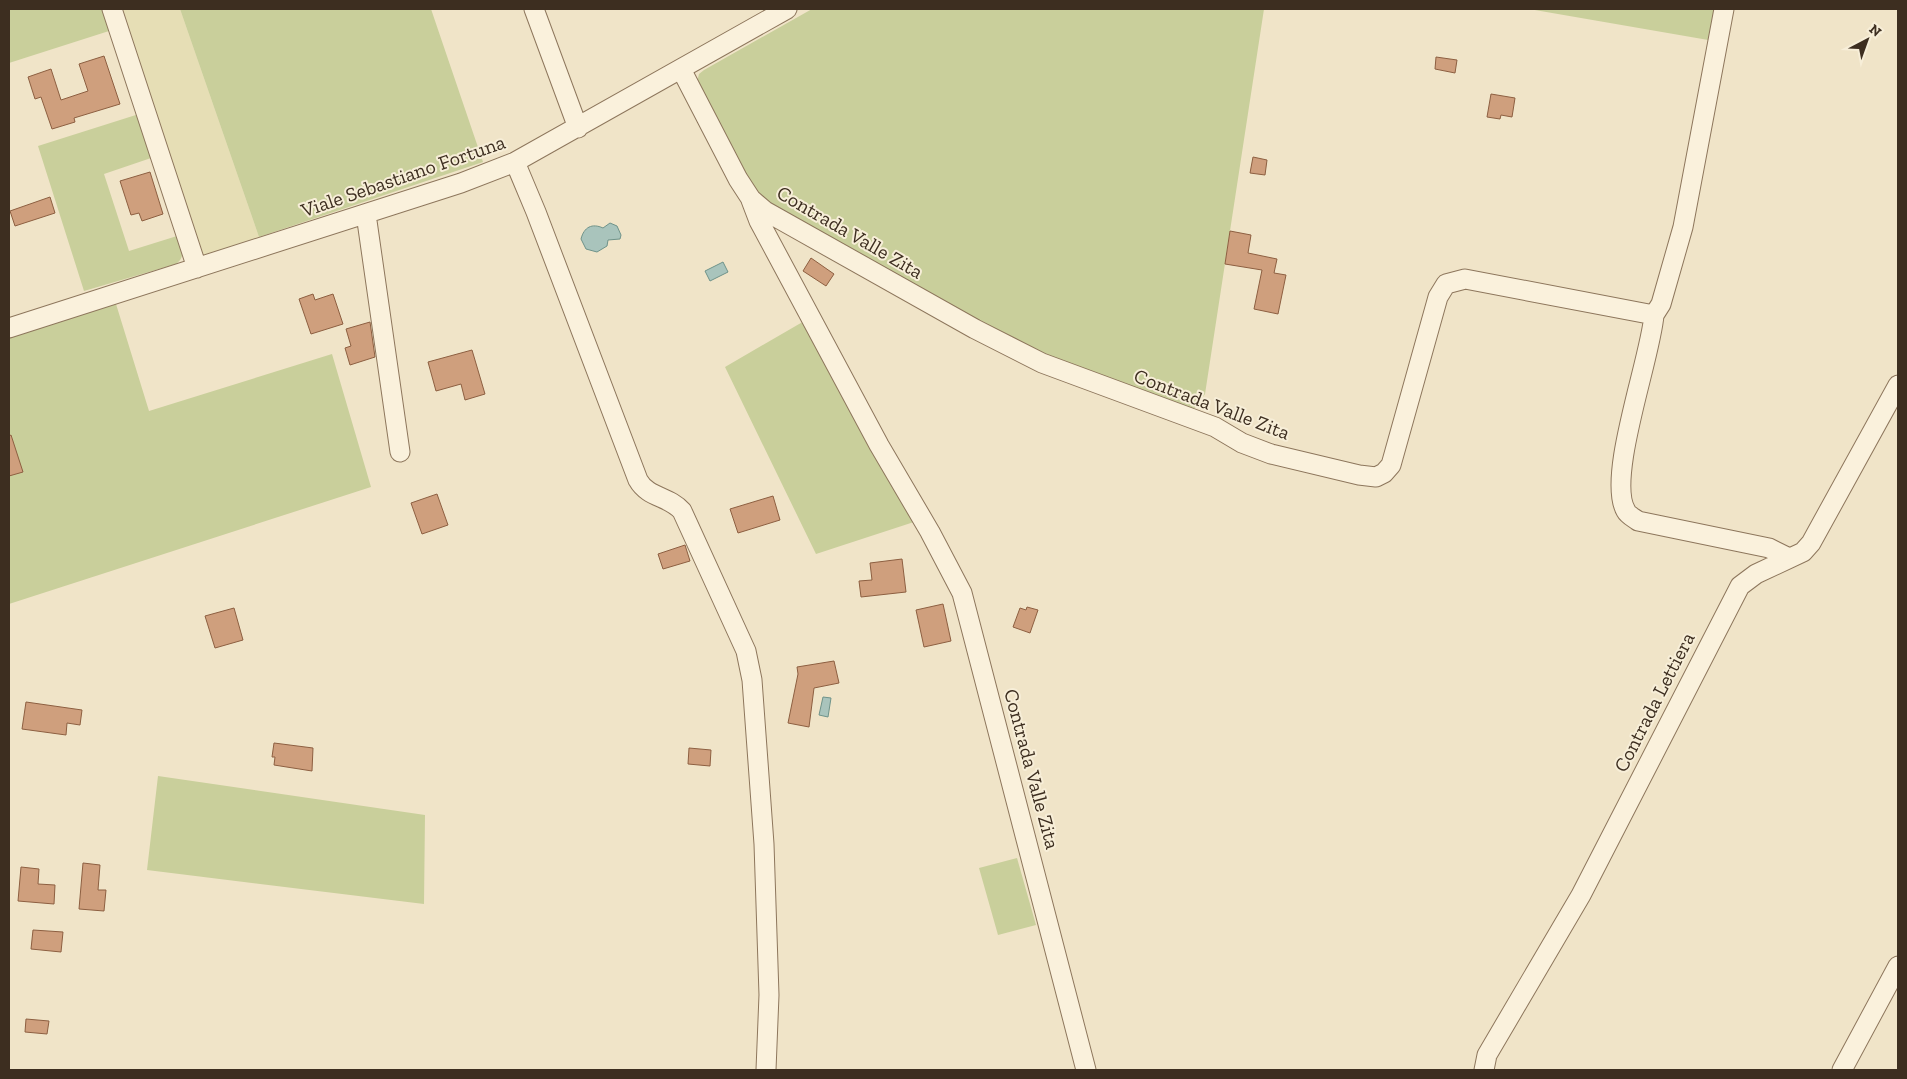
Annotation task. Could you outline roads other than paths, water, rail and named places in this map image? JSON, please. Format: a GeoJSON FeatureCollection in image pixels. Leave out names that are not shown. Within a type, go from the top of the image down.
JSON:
{"type":"FeatureCollection","features":[{"type":"Feature","properties":{"kind":"street"},"geometry":{"type":"LineString","coordinates":[[112,9],[197,268]]}},
{"type":"Feature","properties":{"kind":"street"},"geometry":{"type":"LineString","coordinates":[[534,9],[578,128]]}},
{"type":"Feature","properties":{"kind":"street","name":"Viale Sebastiano Fortuna"},"geometry":{"type":"LineString","coordinates":[[9,328],[461,183],[515,162],[787,9]]}},
{"type":"Feature","properties":{"kind":"street"},"geometry":{"type":"LineString","coordinates":[[1724,9],[1682,226],[1661,304],[1654,315],[1653,335],[1627,433],[1622,497],[1626,511],[1638,521],[1769,548],[1789,558]]}},
{"type":"Feature","properties":{"kind":"street","name":"Contrada Valle Zita"},"geometry":{"type":"LineString","coordinates":[[681,69],[751,199],[759,221],[865,419],[930,532],[962,593],[1086,1070]]}},
{"type":"Feature","properties":{"kind":"street"},"geometry":{"type":"LineString","coordinates":[[515,162],[536,212],[638,480],[649,493],[670,500],[682,512],[746,651],[752,680],[764,844],[769,995],[766,1070]]}},
{"type":"Feature","properties":{"kind":"street","name":"Contrada Valle Zita"},"geometry":{"type":"LineString","coordinates":[[751,199],[766,212],[975,329],[1042,363],[1215,427],[1242,443],[1272,454],[1359,475],[1376,477],[1384,473],[1391,465],[1438,297],[1446,284],[1465,280],[1654,315]]}},
{"type":"Feature","properties":{"kind":"street"},"geometry":{"type":"LineString","coordinates":[[366,214],[400,452]]}},
{"type":"Feature","properties":{"kind":"street","name":"Contrada Lettiera"},"geometry":{"type":"LineString","coordinates":[[1484,1070],[1487,1055],[1536,975],[1581,895],[1740,586],[1756,574],[1803,552],[1811,543],[1898,385]]}},
{"type":"Feature","properties":{"kind":"street"},"geometry":{"type":"LineString","coordinates":[[1842,1070],[1898,966]]}},
{"type":"Feature","properties":{"kind":"water"},"geometry":{"type":"Polygon","coordinates":[[[610,223],[617,226],[621,235],[620,239],[608,240],[607,246],[597,252],[586,249],[581,239],[586,229],[592,226],[603,228],[610,223]]]}},
{"type":"Feature","properties":{"kind":"water"},"geometry":{"type":"Polygon","coordinates":[[[723,262],[728,272],[710,281],[705,271],[723,262]]]}},
{"type":"Feature","properties":{"kind":"water"},"geometry":{"type":"Polygon","coordinates":[[[823,697],[831,698],[828,717],[819,715],[823,697]]]}}]}
